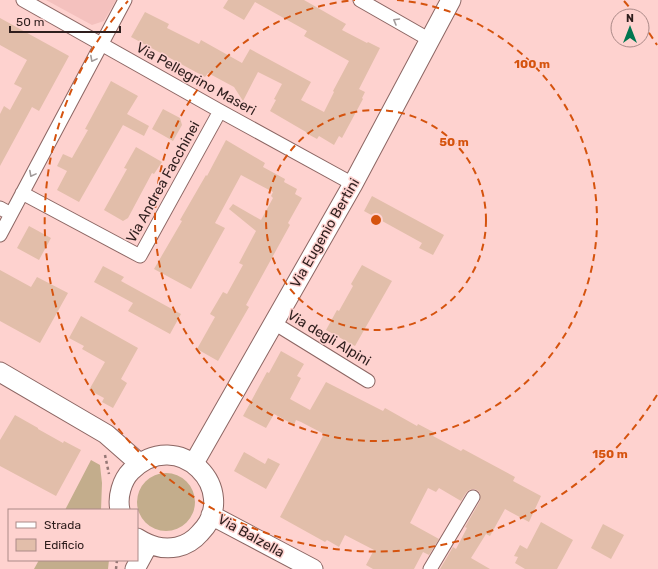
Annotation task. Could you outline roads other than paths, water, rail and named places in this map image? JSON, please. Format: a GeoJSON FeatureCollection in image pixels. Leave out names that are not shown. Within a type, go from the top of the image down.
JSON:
{"type":"FeatureCollection","features":[{"type":"Feature","properties":{"kind":"street","name":"Via Pellegrino Maseri"},"geometry":{"type":"LineString","coordinates":[[23,0],[220,111],[354,184]]}},
{"type":"Feature","properties":{"kind":"street"},"geometry":{"type":"LineString","coordinates":[[0,235],[6,211],[22,193],[125,0]]}},
{"type":"Feature","properties":{"kind":"street"},"geometry":{"type":"LineString","coordinates":[[360,0],[430,40]]}},
{"type":"Feature","properties":{"kind":"street","name":"Via Eugenio Bertini"},"geometry":{"type":"LineString","coordinates":[[194,463],[354,184],[451,0]]}},
{"type":"Feature","properties":{"kind":"street","name":"Via Andrea Facchinei"},"geometry":{"type":"LineString","coordinates":[[22,193],[140,256],[220,111]]}},
{"type":"Feature","properties":{"kind":"street","name":"Via degli Alpini"},"geometry":{"type":"LineString","coordinates":[[274,323],[368,380]]}},
{"type":"Feature","properties":{"kind":"street"},"geometry":{"type":"LineString","coordinates":[[0,372],[106,434],[139,463]]}},
{"type":"Feature","properties":{"kind":"street"},"geometry":{"type":"LineString","coordinates":[[120,509],[120,490],[127,475],[139,463],[152,456],[166,454],[181,457],[194,463],[204,473],[211,486],[213,500],[212,515],[204,529],[193,540],[179,547],[163,549],[142,542],[138,557]]}},
{"type":"Feature","properties":{"kind":"street"},"geometry":{"type":"LineString","coordinates":[[430,569],[473,497]]}},
{"type":"Feature","properties":{"kind":"street","name":"Via Balzella"},"geometry":{"type":"LineString","coordinates":[[212,515],[313,569]]}}]}
